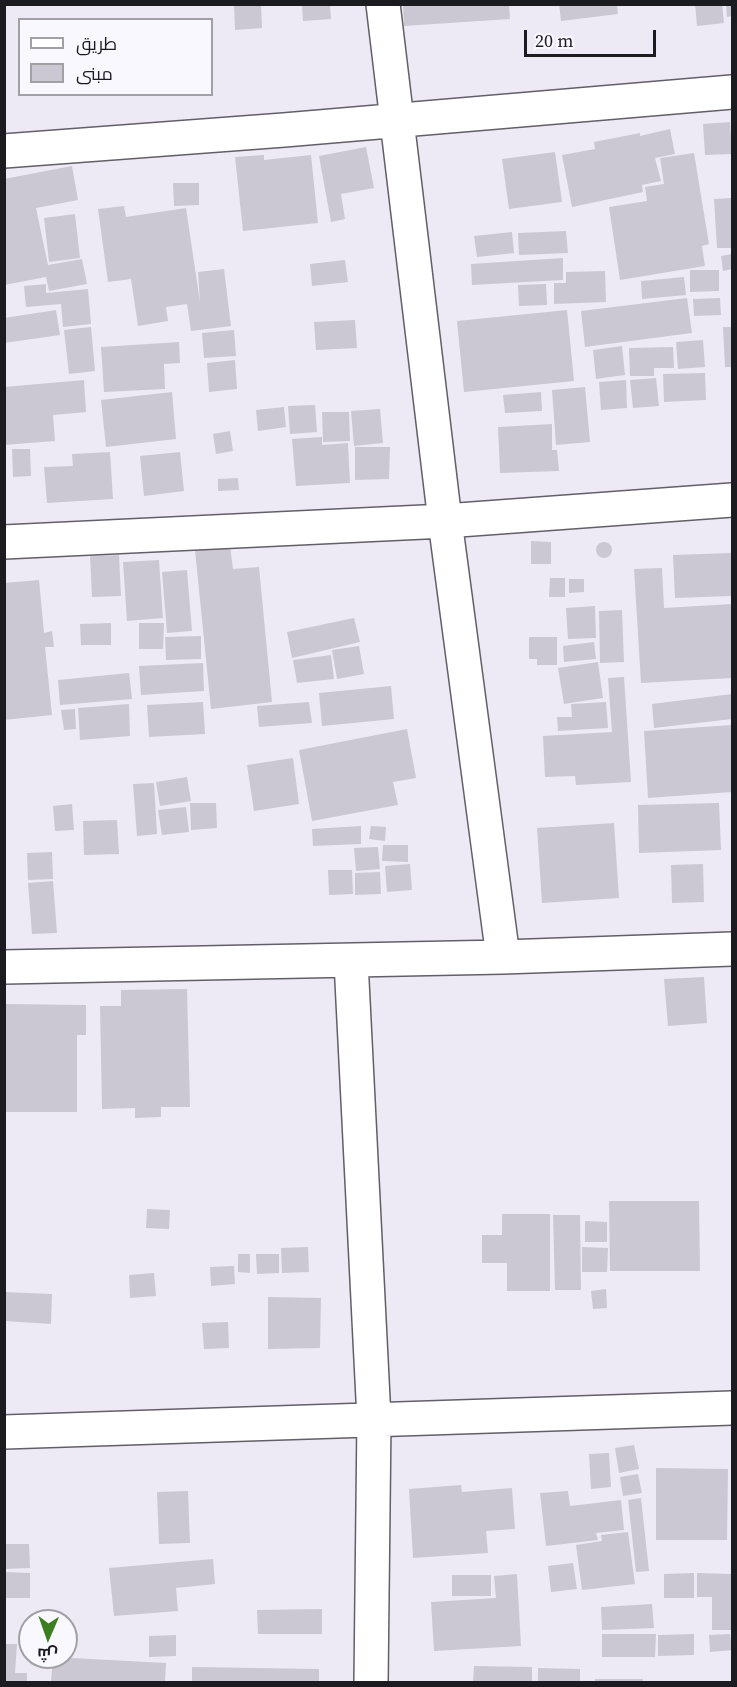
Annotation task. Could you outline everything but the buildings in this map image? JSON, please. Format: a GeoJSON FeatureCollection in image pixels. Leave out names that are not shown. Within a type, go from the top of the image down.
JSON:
{"type":"FeatureCollection","features":[{"type":"Feature","properties":{"kind":"street"},"geometry":{"type":"LineString","coordinates":[[383,4],[445,521],[503,957]]}},
{"type":"Feature","properties":{"kind":"street"},"geometry":{"type":"LineString","coordinates":[[4,151],[732,92]]}},
{"type":"Feature","properties":{"kind":"street"},"geometry":{"type":"LineString","coordinates":[[4,542],[445,521],[732,500]]}},
{"type":"Feature","properties":{"kind":"street"},"geometry":{"type":"LineString","coordinates":[[4,967],[351,961],[732,949]]}},
{"type":"Feature","properties":{"kind":"street"},"geometry":{"type":"LineString","coordinates":[[351,961],[374,1419],[371,1683]]}},
{"type":"Feature","properties":{"kind":"street"},"geometry":{"type":"LineString","coordinates":[[4,1432],[732,1407]]}}]}
